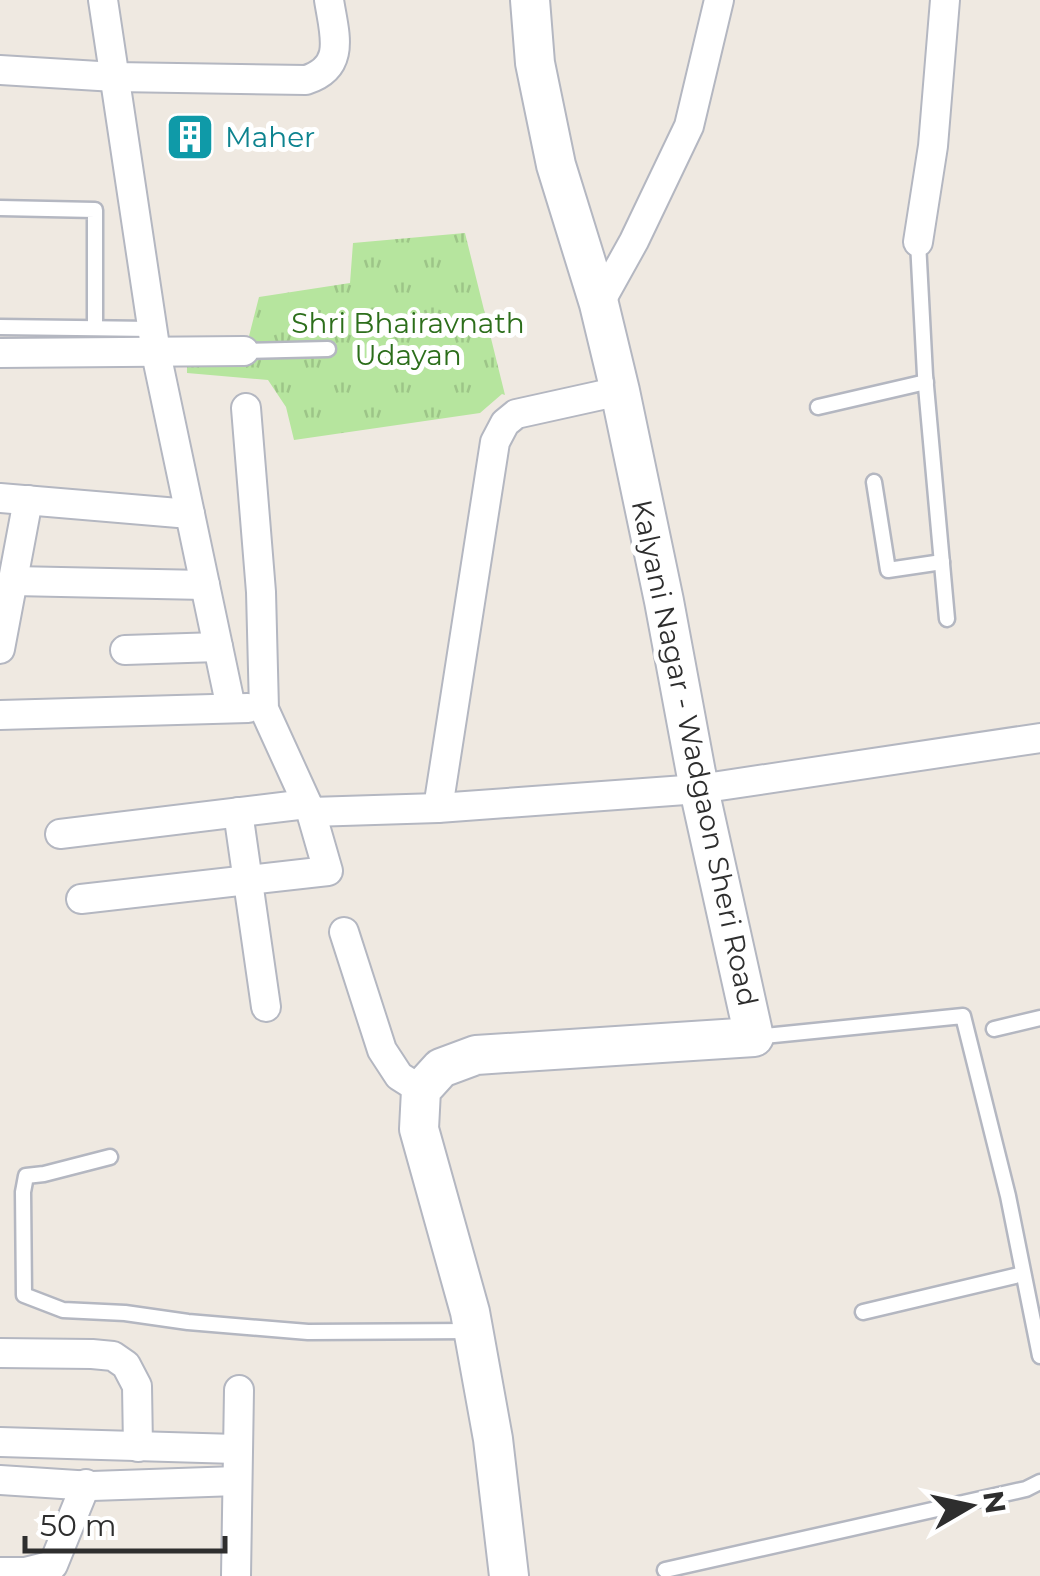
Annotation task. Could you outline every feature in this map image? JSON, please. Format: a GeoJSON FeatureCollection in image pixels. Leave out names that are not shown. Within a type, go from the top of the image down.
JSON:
{"type":"FeatureCollection","features":[{"type":"Feature","properties":{"kind":"street"},"geometry":{"type":"LineString","coordinates":[[103,0],[154,341],[231,708]]}},
{"type":"Feature","properties":{"kind":"street"},"geometry":{"type":"LineString","coordinates":[[0,70],[115,78],[306,80],[320,76],[331,65],[336,44],[329,0]]}},
{"type":"Feature","properties":{"kind":"street","name":"Kalyani Nagar - Wadgaon Sheri Road"},"geometry":{"type":"LineString","coordinates":[[421,1090],[440,1068],[476,1055],[754,1037],[699,789],[620,391],[599,304],[556,165],[535,63],[530,0]]}},
{"type":"Feature","properties":{"kind":"street"},"geometry":{"type":"LineString","coordinates":[[599,304],[689,126],[718,0]]}},
{"type":"Feature","properties":{"kind":"street"},"geometry":{"type":"LineString","coordinates":[[918,242],[933,146],[945,0]]}},
{"type":"Feature","properties":{"kind":"street"},"geometry":{"type":"LineString","coordinates":[[0,353],[154,341],[244,351]]}},
{"type":"Feature","properties":{"kind":"street"},"geometry":{"type":"LineString","coordinates":[[438,808],[495,442],[505,423],[516,414],[620,391]]}},
{"type":"Feature","properties":{"kind":"street"},"geometry":{"type":"LineString","coordinates":[[81,899],[328,871],[309,808],[264,709],[261,592],[246,408]]}},
{"type":"Feature","properties":{"kind":"street"},"geometry":{"type":"LineString","coordinates":[[0,649],[13,581],[14,499],[190,514]]}},
{"type":"Feature","properties":{"kind":"street"},"geometry":{"type":"LineString","coordinates":[[13,581],[205,585]]}},
{"type":"Feature","properties":{"kind":"street"},"geometry":{"type":"LineString","coordinates":[[125,650],[218,647]]}},
{"type":"Feature","properties":{"kind":"street"},"geometry":{"type":"LineString","coordinates":[[0,715],[264,709]]}},
{"type":"Feature","properties":{"kind":"street"},"geometry":{"type":"LineString","coordinates":[[60,834],[238,812],[438,808],[699,789],[1040,738]]}},
{"type":"Feature","properties":{"kind":"street"},"geometry":{"type":"LineString","coordinates":[[238,812],[266,1007]]}},
{"type":"Feature","properties":{"kind":"street"},"geometry":{"type":"LineString","coordinates":[[344,932],[382,1050],[399,1076],[421,1090],[419,1129],[474,1332],[493,1439],[509,1576]]}},
{"type":"Feature","properties":{"kind":"street"},"geometry":{"type":"LineString","coordinates":[[0,1353],[113,1356],[126,1365],[137,1386],[138,1447]]}},
{"type":"Feature","properties":{"kind":"street"},"geometry":{"type":"LineString","coordinates":[[236,1576],[239,1390]]}},
{"type":"Feature","properties":{"kind":"street"},"geometry":{"type":"LineString","coordinates":[[0,1442],[236,1449]]}},
{"type":"Feature","properties":{"kind":"street"},"geometry":{"type":"LineString","coordinates":[[0,1480],[86,1484],[237,1481]]}},
{"type":"Feature","properties":{"kind":"street"},"geometry":{"type":"LineString","coordinates":[[0,1572],[53,1565],[86,1484]]}},
{"type":"Feature","properties":{"kind":"lane"},"geometry":{"type":"LineString","coordinates":[[0,208],[95,210],[95,328]]}},
{"type":"Feature","properties":{"kind":"lane"},"geometry":{"type":"LineString","coordinates":[[918,242],[947,619]]}},
{"type":"Feature","properties":{"kind":"lane"},"geometry":{"type":"LineString","coordinates":[[0,327],[95,328],[154,341]]}},
{"type":"Feature","properties":{"kind":"lane"},"geometry":{"type":"LineString","coordinates":[[244,351],[328,349]]}},
{"type":"Feature","properties":{"kind":"lane"},"geometry":{"type":"LineString","coordinates":[[818,408],[926,382]]}},
{"type":"Feature","properties":{"kind":"lane"},"geometry":{"type":"LineString","coordinates":[[874,482],[888,570],[942,562]]}},
{"type":"Feature","properties":{"kind":"lane"},"geometry":{"type":"LineString","coordinates":[[754,1037],[963,1016],[1040,1356]]}},
{"type":"Feature","properties":{"kind":"lane"},"geometry":{"type":"LineString","coordinates":[[994,1029],[1040,1018]]}},
{"type":"Feature","properties":{"kind":"lane"},"geometry":{"type":"LineString","coordinates":[[110,1157],[26,1176],[24,1294],[63,1310],[125,1312],[188,1322],[308,1332],[474,1332]]}},
{"type":"Feature","properties":{"kind":"lane"},"geometry":{"type":"LineString","coordinates":[[863,1312],[1024,1274]]}},
{"type":"Feature","properties":{"kind":"lane"},"geometry":{"type":"LineString","coordinates":[[664,1570],[1026,1489],[1040,1482]]}},
{"type":"Feature","properties":{"kind":"green space","name":"Shri Bhairavnath Udayan"},"geometry":{"type":"Polygon","coordinates":[[[465,233],[505,395],[480,413],[294,440],[286,407],[268,380],[187,373],[187,345],[248,340],[259,297],[350,283],[353,243],[465,233]]]}},
{"type":"Feature","properties":{"kind":"place","name":"Maher"},"geometry":{"type":"Point","coordinates":[190,137]}}]}
